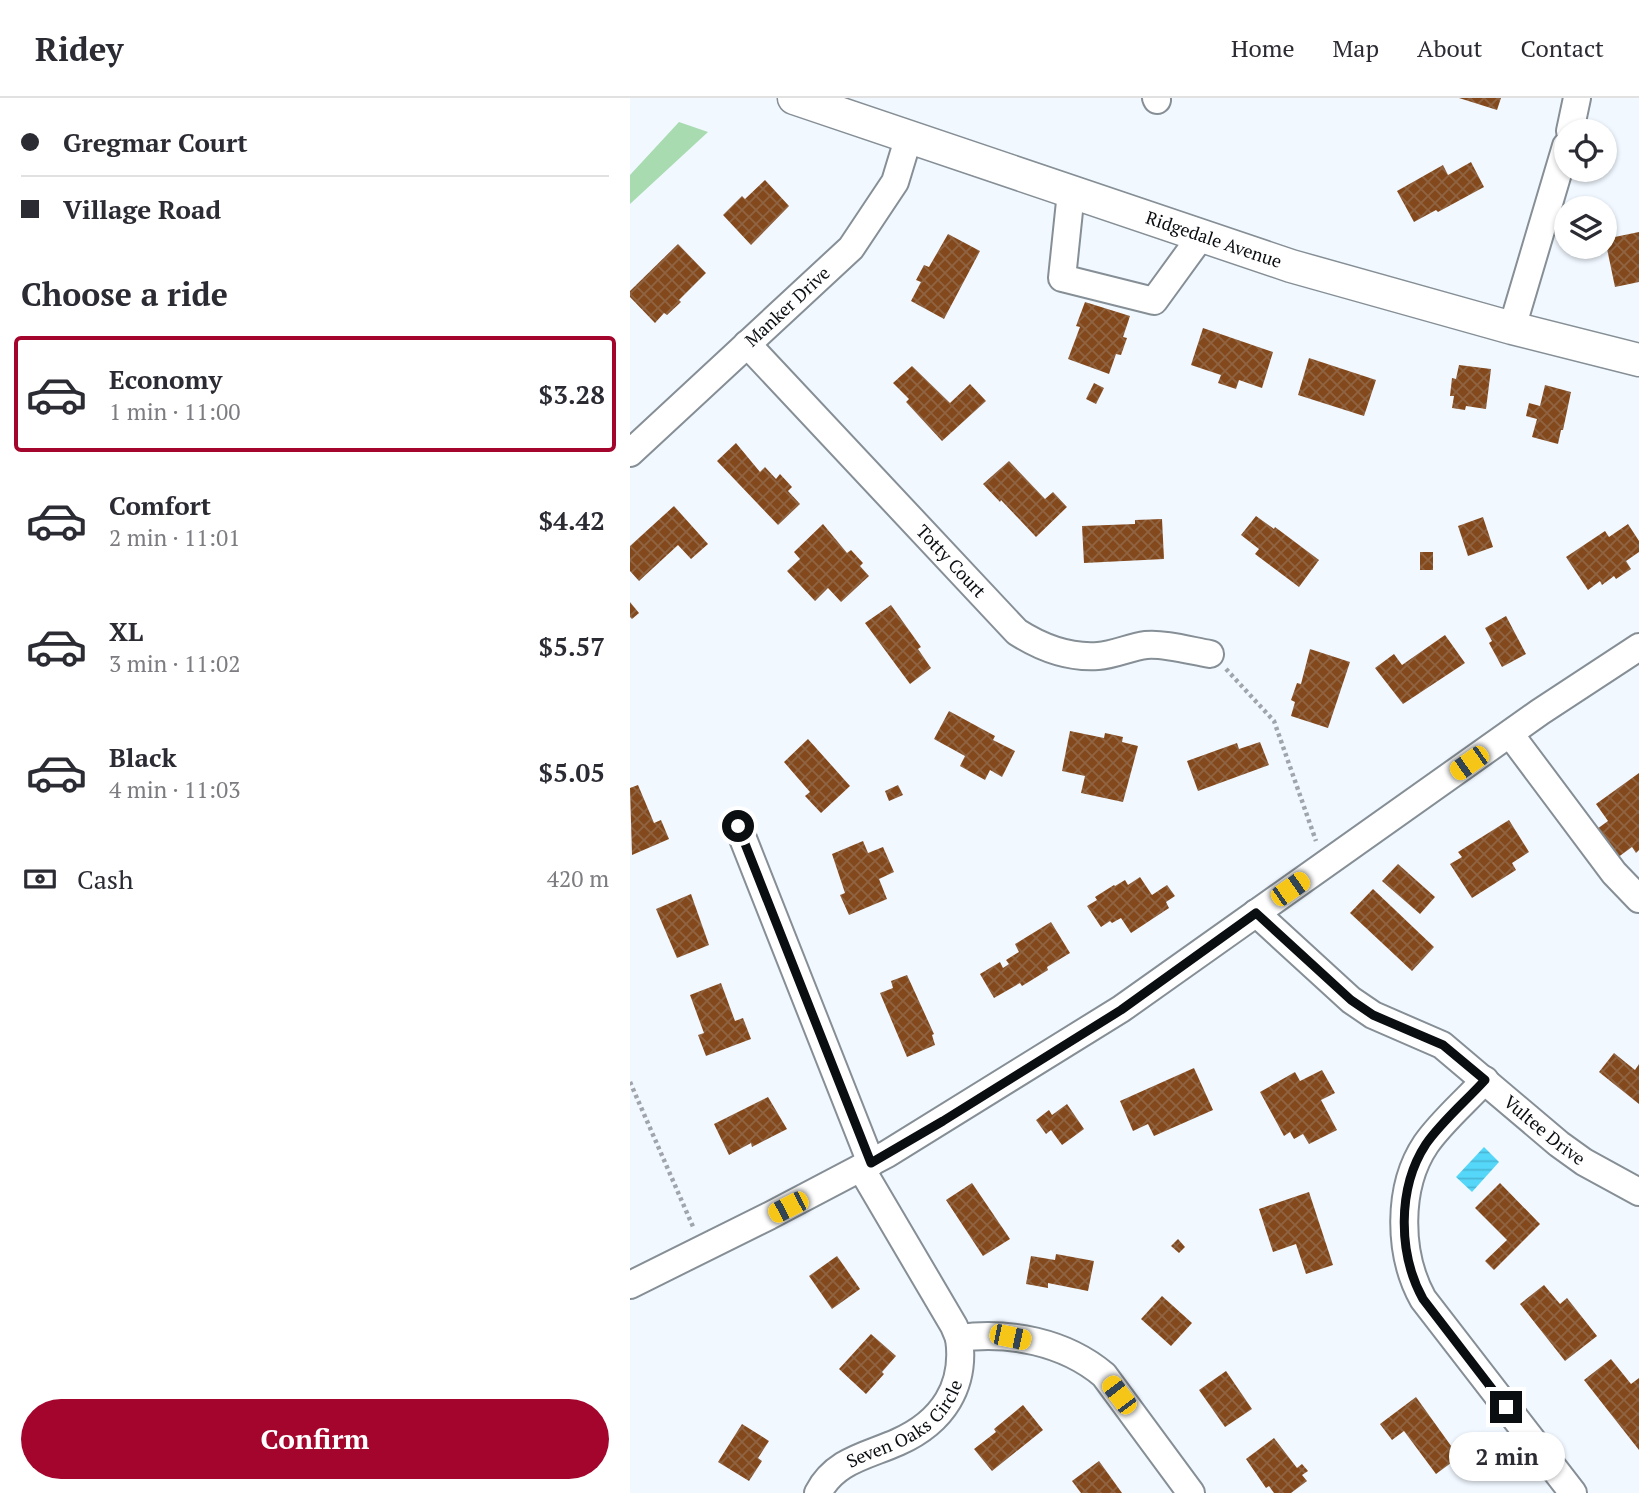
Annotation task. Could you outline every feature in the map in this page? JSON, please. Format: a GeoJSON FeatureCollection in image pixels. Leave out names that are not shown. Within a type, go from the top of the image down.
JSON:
{"type":"FeatureCollection","features":[{"type":"Feature","properties":{"kind":"main road","name":"Ridgedale Avenue"},"geometry":{"type":"LineString","coordinates":[[793,98],[1291,265],[1512,328],[1639,360]]}},
{"type":"Feature","properties":{"kind":"street"},"geometry":{"type":"LineString","coordinates":[[1573,119],[1577,98]]}},
{"type":"Feature","properties":{"kind":"street","name":"Manker Drive"},"geometry":{"type":"LineString","coordinates":[[630,453],[851,248],[895,182],[909,136]]}},
{"type":"Feature","properties":{"kind":"street"},"geometry":{"type":"LineString","coordinates":[[1512,328],[1555,182]]}},
{"type":"Feature","properties":{"kind":"street"},"geometry":{"type":"LineString","coordinates":[[1071,192],[1062,278],[1154,301],[1202,235]]}},
{"type":"Feature","properties":{"kind":"street","name":"Totty Court"},"geometry":{"type":"LineString","coordinates":[[747,344],[1017,632],[1035,644],[1076,656],[1100,656],[1148,645],[1210,654]]}},
{"type":"Feature","properties":{"kind":"street"},"geometry":{"type":"LineString","coordinates":[[630,1285],[866,1165],[943,1121],[1121,1010],[1510,734],[1637,652]]}},
{"type":"Feature","properties":{"kind":"street"},"geometry":{"type":"LineString","coordinates":[[1510,734],[1614,873],[1639,900]]}},
{"type":"Feature","properties":{"kind":"street","name":"Seven Oaks Circle"},"geometry":{"type":"LineString","coordinates":[[738,826],[866,1165],[954,1325],[962,1356],[959,1378],[952,1398],[930,1421],[908,1437],[838,1468],[823,1483],[818,1493]]}},
{"type":"Feature","properties":{"kind":"street","name":"Vultee Drive"},"geometry":{"type":"LineString","coordinates":[[1256,913],[1351,1000],[1373,1015],[1443,1045],[1576,1156],[1639,1192]]}},
{"type":"Feature","properties":{"kind":"street"},"geometry":{"type":"LineString","coordinates":[[1485,1080],[1427,1144],[1415,1168],[1407,1194],[1407,1258],[1423,1299],[1573,1493]]}},
{"type":"Feature","properties":{"kind":"street"},"geometry":{"type":"LineString","coordinates":[[959,1338],[979,1335],[1010,1337],[1062,1349],[1088,1361],[1104,1375],[1191,1493]]}},
{"type":"Feature","properties":{"kind":"path"},"geometry":{"type":"LineString","coordinates":[[1210,654],[1274,721],[1325,864]]}},
{"type":"Feature","properties":{"kind":"path"},"geometry":{"type":"LineString","coordinates":[[630,1082],[703,1249]]}},
{"type":"Feature","properties":{"kind":"green space"},"geometry":{"type":"Polygon","coordinates":[[[679,122],[708,132],[630,204],[630,175],[679,122]]]}},
{"type":"Feature","properties":{"kind":"water"},"geometry":{"type":"Polygon","coordinates":[[[1484,1147],[1499,1162],[1472,1192],[1456,1177],[1484,1147]]]}},
{"type":"Feature","properties":{"kind":"building"},"geometry":{"type":"Polygon","coordinates":[[[1459,98],[1501,98],[1497,110],[1459,98]]]}},
{"type":"Feature","properties":{"kind":"building"},"geometry":{"type":"Polygon","coordinates":[[[1471,162],[1484,187],[1414,222],[1397,191],[1443,165],[1448,175],[1471,162]]]}},
{"type":"Feature","properties":{"kind":"building"},"geometry":{"type":"Polygon","coordinates":[[[765,180],[789,206],[751,245],[723,215],[742,196],[745,199],[765,180]]]}},
{"type":"Feature","properties":{"kind":"building"},"geometry":{"type":"Polygon","coordinates":[[[1639,232],[1639,282],[1615,287],[1609,259],[1617,259],[1617,237],[1639,232]]]}},
{"type":"Feature","properties":{"kind":"building"},"geometry":{"type":"Polygon","coordinates":[[[948,234],[980,251],[944,319],[911,301],[921,282],[916,280],[924,265],[929,267],[948,234]]]}},
{"type":"Feature","properties":{"kind":"building"},"geometry":{"type":"Polygon","coordinates":[[[678,244],[706,273],[679,300],[681,302],[667,315],[664,313],[655,323],[630,297],[630,291],[678,244]]]}},
{"type":"Feature","properties":{"kind":"building"},"geometry":{"type":"Polygon","coordinates":[[[1085,302],[1130,316],[1121,355],[1116,354],[1109,374],[1068,359],[1080,327],[1076,326],[1085,302]]]}},
{"type":"Feature","properties":{"kind":"building"},"geometry":{"type":"Polygon","coordinates":[[[1203,328],[1273,352],[1262,388],[1239,380],[1236,389],[1218,383],[1221,375],[1191,365],[1203,328]]]}},
{"type":"Feature","properties":{"kind":"building"},"geometry":{"type":"Polygon","coordinates":[[[1309,358],[1376,380],[1364,416],[1298,395],[1309,358]]]}},
{"type":"Feature","properties":{"kind":"building"},"geometry":{"type":"Polygon","coordinates":[[[1459,365],[1491,369],[1486,409],[1466,406],[1465,410],[1452,408],[1452,378],[1456,379],[1459,365]]]}},
{"type":"Feature","properties":{"kind":"building"},"geometry":{"type":"Polygon","coordinates":[[[912,366],[950,403],[970,384],[986,401],[942,441],[906,402],[909,399],[893,383],[912,366]]]}},
{"type":"Feature","properties":{"kind":"building"},"geometry":{"type":"Polygon","coordinates":[[[1094,383],[1104,388],[1096,404],[1086,399],[1094,383]]]}},
{"type":"Feature","properties":{"kind":"building"},"geometry":{"type":"Polygon","coordinates":[[[1545,385],[1571,392],[1558,444],[1532,437],[1537,419],[1526,416],[1529,403],[1540,406],[1545,385]]]}},
{"type":"Feature","properties":{"kind":"building"},"geometry":{"type":"Polygon","coordinates":[[[736,443],[760,472],[765,467],[776,479],[780,474],[792,487],[788,491],[800,504],[778,525],[717,461],[736,443]]]}},
{"type":"Feature","properties":{"kind":"building"},"geometry":{"type":"Polygon","coordinates":[[[1009,461],[1045,499],[1053,492],[1067,507],[1036,537],[983,484],[1009,461]]]}},
{"type":"Feature","properties":{"kind":"building"},"geometry":{"type":"Polygon","coordinates":[[[674,506],[708,544],[691,559],[678,545],[639,581],[630,571],[630,546],[674,506]]]}},
{"type":"Feature","properties":{"kind":"building"},"geometry":{"type":"Polygon","coordinates":[[[1256,516],[1319,560],[1299,587],[1255,554],[1259,549],[1241,535],[1256,516]]]}},
{"type":"Feature","properties":{"kind":"building"},"geometry":{"type":"Polygon","coordinates":[[[1483,517],[1493,547],[1468,556],[1458,526],[1483,517]]]}},
{"type":"Feature","properties":{"kind":"building"},"geometry":{"type":"Polygon","coordinates":[[[1162,519],[1164,559],[1084,563],[1082,526],[1135,524],[1135,520],[1162,519]]]}},
{"type":"Feature","properties":{"kind":"building"},"geometry":{"type":"Polygon","coordinates":[[[823,524],[847,553],[851,550],[863,563],[860,566],[869,576],[841,602],[828,588],[815,601],[787,571],[800,559],[794,552],[823,524]]]}},
{"type":"Feature","properties":{"kind":"building"},"geometry":{"type":"Polygon","coordinates":[[[1628,524],[1639,541],[1639,552],[1626,561],[1631,569],[1602,585],[1600,581],[1588,590],[1566,557],[1605,531],[1609,537],[1628,524]]]}},
{"type":"Feature","properties":{"kind":"building"},"geometry":{"type":"Polygon","coordinates":[[[1420,552],[1433,552],[1433,570],[1420,570],[1420,552]]]}},
{"type":"Feature","properties":{"kind":"building"},"geometry":{"type":"Polygon","coordinates":[[[630,602],[639,613],[632,619],[630,617],[630,602]]]}},
{"type":"Feature","properties":{"kind":"building"},"geometry":{"type":"Polygon","coordinates":[[[891,605],[921,647],[918,649],[931,668],[910,684],[865,623],[891,605]]]}},
{"type":"Feature","properties":{"kind":"building"},"geometry":{"type":"Polygon","coordinates":[[[1506,616],[1526,654],[1502,667],[1489,643],[1492,641],[1485,628],[1506,616]]]}},
{"type":"Feature","properties":{"kind":"building"},"geometry":{"type":"Polygon","coordinates":[[[1445,635],[1465,663],[1403,704],[1375,668],[1394,654],[1402,665],[1445,635]]]}},
{"type":"Feature","properties":{"kind":"building"},"geometry":{"type":"Polygon","coordinates":[[[1310,649],[1350,662],[1328,728],[1291,716],[1295,702],[1291,700],[1297,683],[1301,684],[1310,649]]]}},
{"type":"Feature","properties":{"kind":"building"},"geometry":{"type":"Polygon","coordinates":[[[949,711],[995,736],[993,740],[1015,751],[1002,777],[990,770],[985,780],[960,766],[965,756],[934,739],[949,711]]]}},
{"type":"Feature","properties":{"kind":"building"},"geometry":{"type":"Polygon","coordinates":[[[1070,731],[1104,738],[1105,733],[1123,737],[1122,742],[1138,746],[1123,802],[1081,793],[1085,776],[1062,771],[1070,731]]]}},
{"type":"Feature","properties":{"kind":"building"},"geometry":{"type":"Polygon","coordinates":[[[808,739],[850,786],[821,813],[805,796],[810,792],[784,762],[808,739]]]}},
{"type":"Feature","properties":{"kind":"building"},"geometry":{"type":"Polygon","coordinates":[[[1260,742],[1269,765],[1198,791],[1187,761],[1237,743],[1239,749],[1260,742]]]}},
{"type":"Feature","properties":{"kind":"building"},"geometry":{"type":"Polygon","coordinates":[[[1639,773],[1639,850],[1636,853],[1632,847],[1617,858],[1597,829],[1608,821],[1596,804],[1639,773]]]}},
{"type":"Feature","properties":{"kind":"building"},"geometry":{"type":"Polygon","coordinates":[[[638,785],[654,823],[661,820],[669,839],[632,855],[630,788],[638,785]]]}},
{"type":"Feature","properties":{"kind":"building"},"geometry":{"type":"Polygon","coordinates":[[[898,785],[903,795],[889,801],[885,791],[898,785]]]}},
{"type":"Feature","properties":{"kind":"building"},"geometry":{"type":"Polygon","coordinates":[[[1509,820],[1529,852],[1512,863],[1516,870],[1472,898],[1450,864],[1462,857],[1458,852],[1509,820]]]}},
{"type":"Feature","properties":{"kind":"building"},"geometry":{"type":"Polygon","coordinates":[[[863,841],[868,853],[883,847],[894,872],[879,879],[887,899],[849,915],[840,895],[845,893],[832,854],[863,841]]]}},
{"type":"Feature","properties":{"kind":"building"},"geometry":{"type":"Polygon","coordinates":[[[1398,864],[1435,897],[1420,914],[1382,881],[1398,864]]]}},
{"type":"Feature","properties":{"kind":"building"},"geometry":{"type":"Polygon","coordinates":[[[1140,877],[1152,895],[1167,885],[1175,896],[1166,902],[1169,908],[1131,933],[1121,918],[1101,927],[1087,906],[1097,900],[1095,897],[1114,885],[1125,880],[1128,885],[1140,877]]]}},
{"type":"Feature","properties":{"kind":"building"},"geometry":{"type":"Polygon","coordinates":[[[1373,889],[1434,947],[1412,971],[1350,913],[1373,889]]]}},
{"type":"Feature","properties":{"kind":"building"},"geometry":{"type":"Polygon","coordinates":[[[691,894],[709,945],[677,958],[656,909],[691,894]]]}},
{"type":"Feature","properties":{"kind":"building"},"geometry":{"type":"Polygon","coordinates":[[[1051,922],[1070,953],[1022,986],[1020,983],[994,998],[980,974],[1000,962],[1003,968],[1009,964],[1006,960],[1019,952],[1015,944],[1051,922]]]}},
{"type":"Feature","properties":{"kind":"building"},"geometry":{"type":"Polygon","coordinates":[[[907,975],[934,1034],[935,1045],[907,1057],[880,993],[893,988],[891,981],[907,975]]]}},
{"type":"Feature","properties":{"kind":"building"},"geometry":{"type":"Polygon","coordinates":[[[721,983],[735,1021],[743,1018],[751,1039],[706,1056],[698,1035],[704,1033],[690,995],[721,983]]]}},
{"type":"Feature","properties":{"kind":"building"},"geometry":{"type":"Polygon","coordinates":[[[1614,1053],[1635,1070],[1639,1064],[1639,1104],[1599,1072],[1614,1053]]]}},
{"type":"Feature","properties":{"kind":"building"},"geometry":{"type":"Polygon","coordinates":[[[1194,1068],[1213,1110],[1154,1136],[1148,1124],[1133,1131],[1120,1101],[1194,1068]]]}},
{"type":"Feature","properties":{"kind":"building"},"geometry":{"type":"Polygon","coordinates":[[[1322,1070],[1335,1093],[1321,1100],[1337,1130],[1309,1144],[1303,1134],[1294,1139],[1290,1132],[1284,1136],[1260,1092],[1295,1072],[1300,1081],[1322,1070]]]}},
{"type":"Feature","properties":{"kind":"building"},"geometry":{"type":"Polygon","coordinates":[[[768,1097],[787,1129],[752,1147],[751,1143],[729,1155],[714,1124],[768,1097]]]}},
{"type":"Feature","properties":{"kind":"building"},"geometry":{"type":"Polygon","coordinates":[[[1067,1104],[1084,1129],[1062,1145],[1051,1130],[1046,1134],[1036,1120],[1049,1110],[1052,1115],[1067,1104]]]}},
{"type":"Feature","properties":{"kind":"building"},"geometry":{"type":"Polygon","coordinates":[[[972,1183],[1010,1239],[983,1256],[946,1200],[972,1183]]]}},
{"type":"Feature","properties":{"kind":"building"},"geometry":{"type":"Polygon","coordinates":[[[1500,1183],[1540,1224],[1494,1270],[1485,1261],[1507,1240],[1475,1208],[1500,1183]]]}},
{"type":"Feature","properties":{"kind":"building"},"geometry":{"type":"Polygon","coordinates":[[[1309,1192],[1333,1265],[1306,1274],[1296,1244],[1273,1252],[1259,1209],[1309,1192]]]}},
{"type":"Feature","properties":{"kind":"building"},"geometry":{"type":"Polygon","coordinates":[[[1178,1239],[1185,1247],[1179,1253],[1171,1246],[1178,1239]]]}},
{"type":"Feature","properties":{"kind":"building"},"geometry":{"type":"Polygon","coordinates":[[[1056,1254],[1094,1261],[1088,1291],[1048,1283],[1048,1288],[1026,1284],[1031,1256],[1055,1260],[1056,1254]]]}},
{"type":"Feature","properties":{"kind":"building"},"geometry":{"type":"Polygon","coordinates":[[[837,1256],[860,1289],[832,1309],[809,1276],[837,1256]]]}},
{"type":"Feature","properties":{"kind":"building"},"geometry":{"type":"Polygon","coordinates":[[[1544,1285],[1560,1304],[1567,1298],[1597,1336],[1565,1361],[1520,1304],[1544,1285]]]}},
{"type":"Feature","properties":{"kind":"building"},"geometry":{"type":"Polygon","coordinates":[[[1162,1296],[1192,1323],[1171,1346],[1141,1319],[1162,1296]]]}},
{"type":"Feature","properties":{"kind":"building"},"geometry":{"type":"Polygon","coordinates":[[[871,1334],[896,1356],[866,1394],[839,1369],[871,1334]]]}},
{"type":"Feature","properties":{"kind":"building"},"geometry":{"type":"Polygon","coordinates":[[[1611,1359],[1631,1384],[1639,1378],[1639,1450],[1584,1380],[1611,1359]]]}},
{"type":"Feature","properties":{"kind":"building"},"geometry":{"type":"Polygon","coordinates":[[[1226,1371],[1252,1409],[1225,1427],[1199,1390],[1226,1371]]]}},
{"type":"Feature","properties":{"kind":"building"},"geometry":{"type":"Polygon","coordinates":[[[1416,1397],[1459,1457],[1436,1474],[1404,1431],[1392,1440],[1380,1424],[1416,1397]]]}},
{"type":"Feature","properties":{"kind":"building"},"geometry":{"type":"Polygon","coordinates":[[[1023,1405],[1043,1430],[992,1471],[974,1449],[1023,1405]]]}},
{"type":"Feature","properties":{"kind":"building"},"geometry":{"type":"Polygon","coordinates":[[[742,1424],[769,1441],[758,1458],[762,1461],[749,1481],[718,1462],[742,1424]]]}},
{"type":"Feature","properties":{"kind":"building"},"geometry":{"type":"Polygon","coordinates":[[[1274,1438],[1297,1468],[1302,1464],[1308,1471],[1302,1475],[1307,1481],[1291,1493],[1274,1493],[1269,1486],[1266,1488],[1246,1459],[1274,1438]]]}},
{"type":"Feature","properties":{"kind":"building"},"geometry":{"type":"Polygon","coordinates":[[[1099,1461],[1122,1493],[1081,1493],[1072,1481],[1099,1461]]]}},
{"type":"Feature","properties":{"kind":"route"},"geometry":{"type":"LineString","coordinates":[[738,826],[871,1163],[1121,1010],[1256,913],[1351,1000],[1373,1015],[1443,1045],[1485,1080],[1427,1144],[1415,1168],[1407,1194],[1407,1258],[1423,1299],[1506,1407]]}}]}
